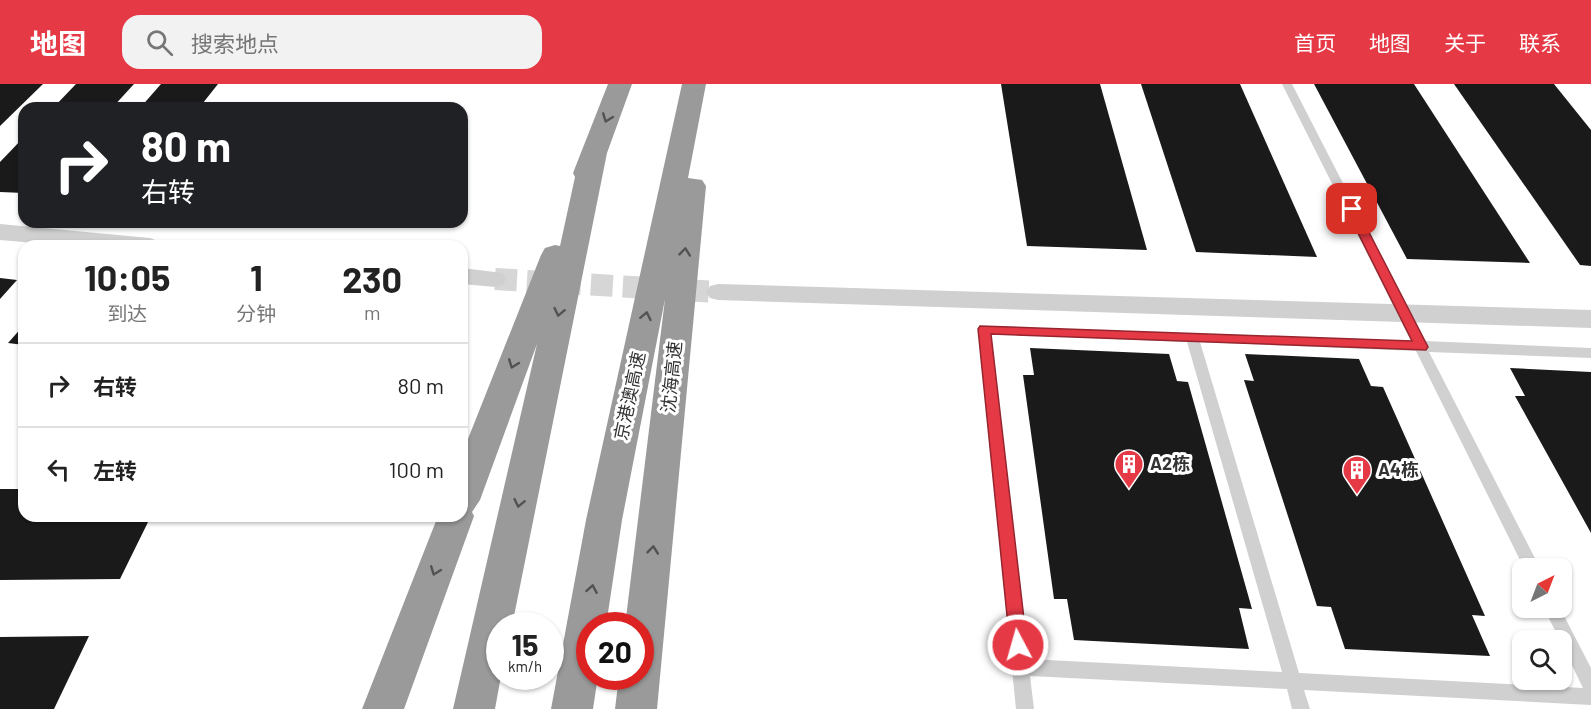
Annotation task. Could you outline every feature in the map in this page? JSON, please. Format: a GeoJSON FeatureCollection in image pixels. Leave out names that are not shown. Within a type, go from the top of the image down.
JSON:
{"type":"FeatureCollection","features":[{"type":"Feature","properties":{"kind":"highway"},"geometry":{"type":"LineString","coordinates":[[468,484],[620,84]]}},
{"type":"Feature","properties":{"kind":"highway","name":"京港澳高速"},"geometry":{"type":"LineString","coordinates":[[572,709],[604,520],[694,84]]}},
{"type":"Feature","properties":{"kind":"highway","name":"沈海高速"},"geometry":{"type":"LineString","coordinates":[[646,612],[703,84]]}},
{"type":"Feature","properties":{"kind":"highway"},"geometry":{"type":"LineString","coordinates":[[474,709],[594,153]]}},
{"type":"Feature","properties":{"kind":"highway"},"geometry":{"type":"LineString","coordinates":[[383,709],[454,522]]}},
{"type":"Feature","properties":{"kind":"highway"},"geometry":{"type":"LineString","coordinates":[[636,709],[638,690]]}},
{"type":"Feature","properties":{"kind":"street"},"geometry":{"type":"LineString","coordinates":[[0,232],[86,240]]}},
{"type":"Feature","properties":{"kind":"street"},"geometry":{"type":"LineString","coordinates":[[468,277],[495,279]]}},
{"type":"Feature","properties":{"kind":"street"},"geometry":{"type":"LineString","coordinates":[[718,292],[1591,319]]}},
{"type":"Feature","properties":{"kind":"lane"},"geometry":{"type":"LineString","coordinates":[[1287,84],[1405,313],[1527,558]]}},
{"type":"Feature","properties":{"kind":"lane"},"geometry":{"type":"LineString","coordinates":[[1025,709],[984,329],[1591,353]]}},
{"type":"Feature","properties":{"kind":"lane"},"geometry":{"type":"LineString","coordinates":[[1192,337],[1301,709]]}},
{"type":"Feature","properties":{"kind":"lane"},"geometry":{"type":"LineString","coordinates":[[1557,618],[1591,686]]}},
{"type":"Feature","properties":{"kind":"lane"},"geometry":{"type":"LineString","coordinates":[[1021,668],[1591,697]]}},
{"type":"Feature","properties":{"kind":"building"},"geometry":{"type":"Polygon","coordinates":[[[0,84],[43,84],[25,102],[18,102],[18,108],[0,126],[0,84]]]}},
{"type":"Feature","properties":{"kind":"building"},"geometry":{"type":"Polygon","coordinates":[[[76,84],[134,84],[118,102],[59,102],[76,84]]]}},
{"type":"Feature","properties":{"kind":"building"},"geometry":{"type":"Polygon","coordinates":[[[161,84],[218,84],[204,102],[145,102],[161,84]]]}},
{"type":"Feature","properties":{"kind":"building"},"geometry":{"type":"Polygon","coordinates":[[[1001,84],[1100,84],[1147,250],[1027,246],[1001,84]]]}},
{"type":"Feature","properties":{"kind":"building"},"geometry":{"type":"Polygon","coordinates":[[[1141,84],[1240,84],[1317,257],[1196,252],[1141,84]]]}},
{"type":"Feature","properties":{"kind":"building"},"geometry":{"type":"Polygon","coordinates":[[[1314,84],[1414,84],[1530,263],[1407,259],[1314,84]]]}},
{"type":"Feature","properties":{"kind":"building"},"geometry":{"type":"Polygon","coordinates":[[[1454,84],[1554,84],[1591,130],[1591,266],[1580,265],[1454,84]]]}},
{"type":"Feature","properties":{"kind":"building"},"geometry":{"type":"Polygon","coordinates":[[[18,143],[18,193],[0,192],[0,162],[18,143]]]}},
{"type":"Feature","properties":{"kind":"building"},"geometry":{"type":"Polygon","coordinates":[[[0,278],[17,280],[0,299],[0,278]]]}},
{"type":"Feature","properties":{"kind":"building"},"geometry":{"type":"Polygon","coordinates":[[[18,332],[18,344],[8,343],[18,332]]]}},
{"type":"Feature","properties":{"kind":"building","name":"A2栋"},"geometry":{"type":"Polygon","coordinates":[[[1030,348],[1169,354],[1177,381],[1188,382],[1252,609],[1239,608],[1249,649],[1074,640],[1067,599],[1054,599],[1023,375],[1034,375],[1030,348]]]}},
{"type":"Feature","properties":{"kind":"building","name":"A4栋"},"geometry":{"type":"Polygon","coordinates":[[[1245,354],[1359,359],[1371,386],[1383,387],[1485,616],[1472,615],[1490,656],[1345,649],[1331,607],[1317,606],[1244,380],[1254,381],[1245,354]]]}},
{"type":"Feature","properties":{"kind":"building"},"geometry":{"type":"Polygon","coordinates":[[[1510,368],[1591,372],[1591,533],[1515,396],[1525,396],[1510,368]]]}},
{"type":"Feature","properties":{"kind":"building"},"geometry":{"type":"Polygon","coordinates":[[[0,489],[18,489],[18,522],[148,522],[120,579],[0,580],[0,489]]]}},
{"type":"Feature","properties":{"kind":"building"},"geometry":{"type":"Polygon","coordinates":[[[89,636],[54,709],[0,709],[0,637],[89,636]]]}},
{"type":"Feature","properties":{"kind":"tunnel"},"geometry":{"type":"LineString","coordinates":[[495,279],[718,292]]}},
{"type":"Feature","properties":{"kind":"place","name":"A2栋"},"geometry":{"type":"Point","coordinates":[1129,490]}},
{"type":"Feature","properties":{"kind":"place","name":"A4栋"},"geometry":{"type":"Point","coordinates":[1357,496]}},
{"type":"Feature","properties":{"kind":"route"},"geometry":{"type":"LineString","coordinates":[[1018,645],[984,329],[1421,347],[1352,209]]}}]}
